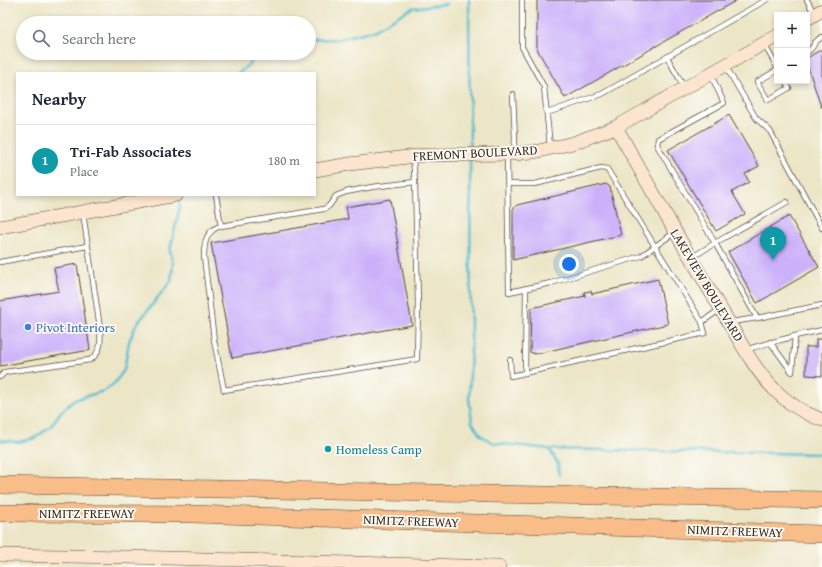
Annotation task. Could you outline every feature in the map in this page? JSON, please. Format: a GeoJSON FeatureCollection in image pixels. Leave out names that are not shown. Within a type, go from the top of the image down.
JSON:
{"type":"FeatureCollection","features":[{"type":"Feature","properties":{"kind":"highway","name":"NIMITZ FREEWAY"},"geometry":{"type":"LineString","coordinates":[[0,485],[822,500]]}},
{"type":"Feature","properties":{"kind":"highway","name":"NIMITZ FREEWAY"},"geometry":{"type":"LineString","coordinates":[[0,513],[193,514],[822,534]]}},
{"type":"Feature","properties":{"kind":"street","name":"FREMONT BOULEVARD"},"geometry":{"type":"LineString","coordinates":[[316,170],[424,155],[506,154],[550,149],[593,137],[616,127],[774,38]]}},
{"type":"Feature","properties":{"kind":"street","name":"LAKEVIEW BOULEVARD"},"geometry":{"type":"LineString","coordinates":[[616,127],[690,258],[760,372],[774,390],[799,409],[822,420]]}},
{"type":"Feature","properties":{"kind":"street"},"geometry":{"type":"LineString","coordinates":[[0,227],[171,196]]}},
{"type":"Feature","properties":{"kind":"street"},"geometry":{"type":"LineString","coordinates":[[0,556],[256,564],[499,567]]}},
{"type":"Feature","properties":{"kind":"lane"},"geometry":{"type":"LineString","coordinates":[[522,0],[522,47],[544,87],[550,149]]}},
{"type":"Feature","properties":{"kind":"lane"},"geometry":{"type":"LineString","coordinates":[[547,113],[602,94],[766,0]]}},
{"type":"Feature","properties":{"kind":"lane"},"geometry":{"type":"LineString","coordinates":[[807,0],[815,14]]}},
{"type":"Feature","properties":{"kind":"lane"},"geometry":{"type":"LineString","coordinates":[[810,50],[816,40],[822,37]]}},
{"type":"Feature","properties":{"kind":"lane"},"geometry":{"type":"LineString","coordinates":[[764,43],[774,61]]}},
{"type":"Feature","properties":{"kind":"lane"},"geometry":{"type":"LineString","coordinates":[[667,57],[684,88]]}},
{"type":"Feature","properties":{"kind":"lane"},"geometry":{"type":"LineString","coordinates":[[725,66],[756,118],[770,131],[822,228]]}},
{"type":"Feature","properties":{"kind":"lane"},"geometry":{"type":"LineString","coordinates":[[774,72],[757,82],[768,100],[789,88],[787,84]]}},
{"type":"Feature","properties":{"kind":"lane"},"geometry":{"type":"LineString","coordinates":[[710,74],[724,103],[658,139],[657,145],[716,243],[758,318]]}},
{"type":"Feature","properties":{"kind":"lane"},"geometry":{"type":"LineString","coordinates":[[513,94],[515,139],[506,154],[508,184],[509,292],[551,283],[641,256],[676,232]]}},
{"type":"Feature","properties":{"kind":"lane"},"geometry":{"type":"LineString","coordinates":[[413,156],[415,182],[418,295],[418,359],[224,390],[214,340],[204,257],[204,245],[207,236],[212,230],[221,226],[324,209],[329,206],[336,196],[346,192],[372,187],[415,182]]}},
{"type":"Feature","properties":{"kind":"lane"},"geometry":{"type":"LineString","coordinates":[[508,184],[535,184],[600,168],[607,169],[654,247],[702,322],[704,333],[511,376],[510,360]]}},
{"type":"Feature","properties":{"kind":"lane"},"geometry":{"type":"LineString","coordinates":[[216,196],[221,226]]}},
{"type":"Feature","properties":{"kind":"lane"},"geometry":{"type":"LineString","coordinates":[[690,258],[787,202]]}},
{"type":"Feature","properties":{"kind":"lane"},"geometry":{"type":"LineString","coordinates":[[0,377],[5,372],[90,360],[96,356],[101,343],[100,328],[82,212]]}},
{"type":"Feature","properties":{"kind":"lane"},"geometry":{"type":"LineString","coordinates":[[0,262],[88,246]]}},
{"type":"Feature","properties":{"kind":"lane"},"geometry":{"type":"LineString","coordinates":[[525,372],[526,288]]}},
{"type":"Feature","properties":{"kind":"lane"},"geometry":{"type":"LineString","coordinates":[[729,323],[822,305]]}},
{"type":"Feature","properties":{"kind":"lane"},"geometry":{"type":"LineString","coordinates":[[702,322],[721,309]]}},
{"type":"Feature","properties":{"kind":"lane"},"geometry":{"type":"LineString","coordinates":[[746,350],[770,342],[822,330]]}},
{"type":"Feature","properties":{"kind":"lane"},"geometry":{"type":"LineString","coordinates":[[770,342],[792,372],[795,336]]}},
{"type":"Feature","properties":{"kind":"building"},"geometry":{"type":"Polygon","coordinates":[[[537,0],[737,0],[565,98],[537,49],[537,0]]]}},
{"type":"Feature","properties":{"kind":"building"},"geometry":{"type":"Polygon","coordinates":[[[822,49],[822,107],[810,73],[810,56],[822,49]]]}},
{"type":"Feature","properties":{"kind":"building"},"geometry":{"type":"Polygon","coordinates":[[[729,115],[759,166],[745,174],[749,182],[732,192],[745,214],[716,231],[668,150],[729,115]]]}},
{"type":"Feature","properties":{"kind":"building"},"geometry":{"type":"Polygon","coordinates":[[[606,184],[610,187],[621,235],[513,260],[513,209],[517,205],[606,184]]]}},
{"type":"Feature","properties":{"kind":"building"},"geometry":{"type":"Polygon","coordinates":[[[390,199],[412,325],[232,358],[211,243],[348,219],[346,207],[390,199]]]}},
{"type":"Feature","properties":{"kind":"building"},"geometry":{"type":"Polygon","coordinates":[[[789,216],[819,267],[757,303],[728,252],[789,216]]]}},
{"type":"Feature","properties":{"kind":"building"},"geometry":{"type":"Polygon","coordinates":[[[77,264],[90,350],[0,366],[0,301],[59,291],[54,268],[77,264]]]}},
{"type":"Feature","properties":{"kind":"building"},"geometry":{"type":"Polygon","coordinates":[[[658,279],[668,324],[535,354],[530,352],[531,308],[585,296],[584,292],[591,291],[592,294],[658,279]]]}},
{"type":"Feature","properties":{"kind":"building"},"geometry":{"type":"Polygon","coordinates":[[[816,339],[822,339],[822,376],[806,375],[806,347],[816,347],[816,339]]]}},
{"type":"Feature","properties":{"kind":"waterway"},"geometry":{"type":"LineString","coordinates":[[469,0],[470,151]]}},
{"type":"Feature","properties":{"kind":"waterway"},"geometry":{"type":"LineString","coordinates":[[316,40],[339,39],[374,30],[412,8],[446,4]]}},
{"type":"Feature","properties":{"kind":"waterway"},"geometry":{"type":"LineString","coordinates":[[240,72],[252,60]]}},
{"type":"Feature","properties":{"kind":"waterway"},"geometry":{"type":"LineString","coordinates":[[470,158],[471,347],[469,399],[472,422],[480,435],[494,443],[549,449],[822,454]]}},
{"type":"Feature","properties":{"kind":"waterway"},"geometry":{"type":"LineString","coordinates":[[0,440],[19,442],[35,438],[51,426],[60,413],[74,400],[104,391],[114,384],[124,370],[129,342],[136,325],[171,281],[173,265],[170,250],[180,206],[178,197]]}},
{"type":"Feature","properties":{"kind":"waterway"},"geometry":{"type":"LineString","coordinates":[[549,449],[558,464],[559,475]]}},
{"type":"Feature","properties":{"kind":"place","name":"Tri-Fab Associates"},"geometry":{"type":"Point","coordinates":[773,260]}},
{"type":"Feature","properties":{"kind":"place","name":"Pivot Interiors"},"geometry":{"type":"Point","coordinates":[28,327]}},
{"type":"Feature","properties":{"kind":"place","name":"Homeless Camp"},"geometry":{"type":"Point","coordinates":[328,449]}}]}
